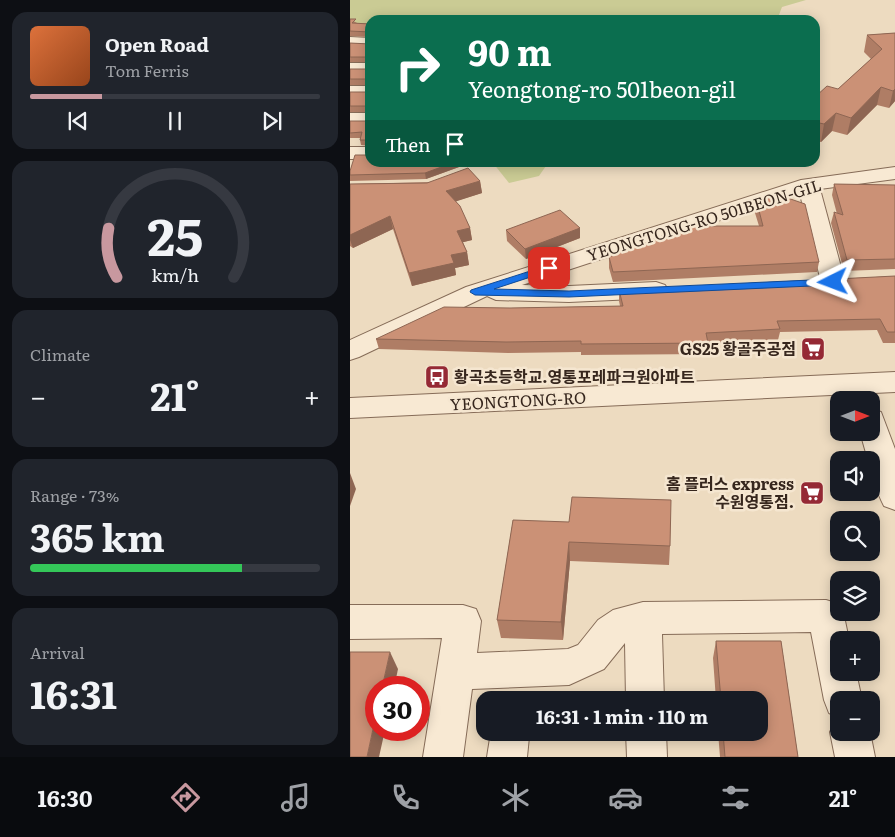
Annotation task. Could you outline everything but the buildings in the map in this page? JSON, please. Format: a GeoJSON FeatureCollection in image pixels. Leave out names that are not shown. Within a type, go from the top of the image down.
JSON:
{"type":"FeatureCollection","features":[{"type":"Feature","properties":{"kind":"street"},"geometry":{"type":"LineString","coordinates":[[350,42],[365,43]]}},
{"type":"Feature","properties":{"kind":"street"},"geometry":{"type":"LineString","coordinates":[[350,68],[365,68]]}},
{"type":"Feature","properties":{"kind":"street"},"geometry":{"type":"LineString","coordinates":[[350,92],[365,91]]}},
{"type":"Feature","properties":{"kind":"street"},"geometry":{"type":"LineString","coordinates":[[350,119],[365,119]]}},
{"type":"Feature","properties":{"kind":"street"},"geometry":{"type":"LineString","coordinates":[[350,153],[365,152]]}},
{"type":"Feature","properties":{"kind":"street","name":"YEONGTONG-RO 501BEON-GIL"},"geometry":{"type":"LineString","coordinates":[[350,350],[475,292],[808,184],[895,173]]}},
{"type":"Feature","properties":{"kind":"street"},"geometry":{"type":"LineString","coordinates":[[808,184],[833,282]]}},
{"type":"Feature","properties":{"kind":"street"},"geometry":{"type":"LineString","coordinates":[[475,292],[569,294],[677,289]]}},
{"type":"Feature","properties":{"kind":"street","name":"YEONGTONG-RO"},"geometry":{"type":"LineString","coordinates":[[864,391],[895,382]]}},
{"type":"Feature","properties":{"kind":"street","name":"YEONGTONG-RO"},"geometry":{"type":"LineString","coordinates":[[350,408],[830,393]]}},
{"type":"Feature","properties":{"kind":"street"},"geometry":{"type":"LineString","coordinates":[[878,441],[895,497]]}},
{"type":"Feature","properties":{"kind":"street"},"geometry":{"type":"LineString","coordinates":[[456,672],[570,668],[591,657],[611,632],[626,622],[643,618],[826,616],[842,691]]}},
{"type":"Feature","properties":{"kind":"street"},"geometry":{"type":"LineString","coordinates":[[643,618],[645,691]]}},
{"type":"Feature","properties":{"kind":"street"},"geometry":{"type":"LineString","coordinates":[[350,622],[462,621],[443,757]]}},
{"type":"Feature","properties":{"kind":"street"},"geometry":{"type":"LineString","coordinates":[[646,741],[647,757]]}},
{"type":"Feature","properties":{"kind":"street"},"geometry":{"type":"LineString","coordinates":[[852,741],[855,757]]}},
{"type":"Feature","properties":{"kind":"green space"},"geometry":{"type":"Polygon","coordinates":[[[350,0],[806,0],[782,7],[779,15],[365,15],[365,24],[350,22],[350,0]]]}},
{"type":"Feature","properties":{"kind":"green space"},"geometry":{"type":"Polygon","coordinates":[[[496,167],[545,167],[539,176],[509,183],[496,167]]]}},
{"type":"Feature","properties":{"kind":"place","name":"GS25 황골주공점"},"geometry":{"type":"Point","coordinates":[813,349]}},
{"type":"Feature","properties":{"kind":"place","name":"황곡초등학교.영통포레파크원아파트"},"geometry":{"type":"Point","coordinates":[437,377]}},
{"type":"Feature","properties":{"kind":"place","name":"홈 플러스 express 수원영통점."},"geometry":{"type":"Point","coordinates":[812,493]}},
{"type":"Feature","properties":{"kind":"route"},"geometry":{"type":"LineString","coordinates":[[549,268],[475,292],[569,294],[833,282]]}}]}
